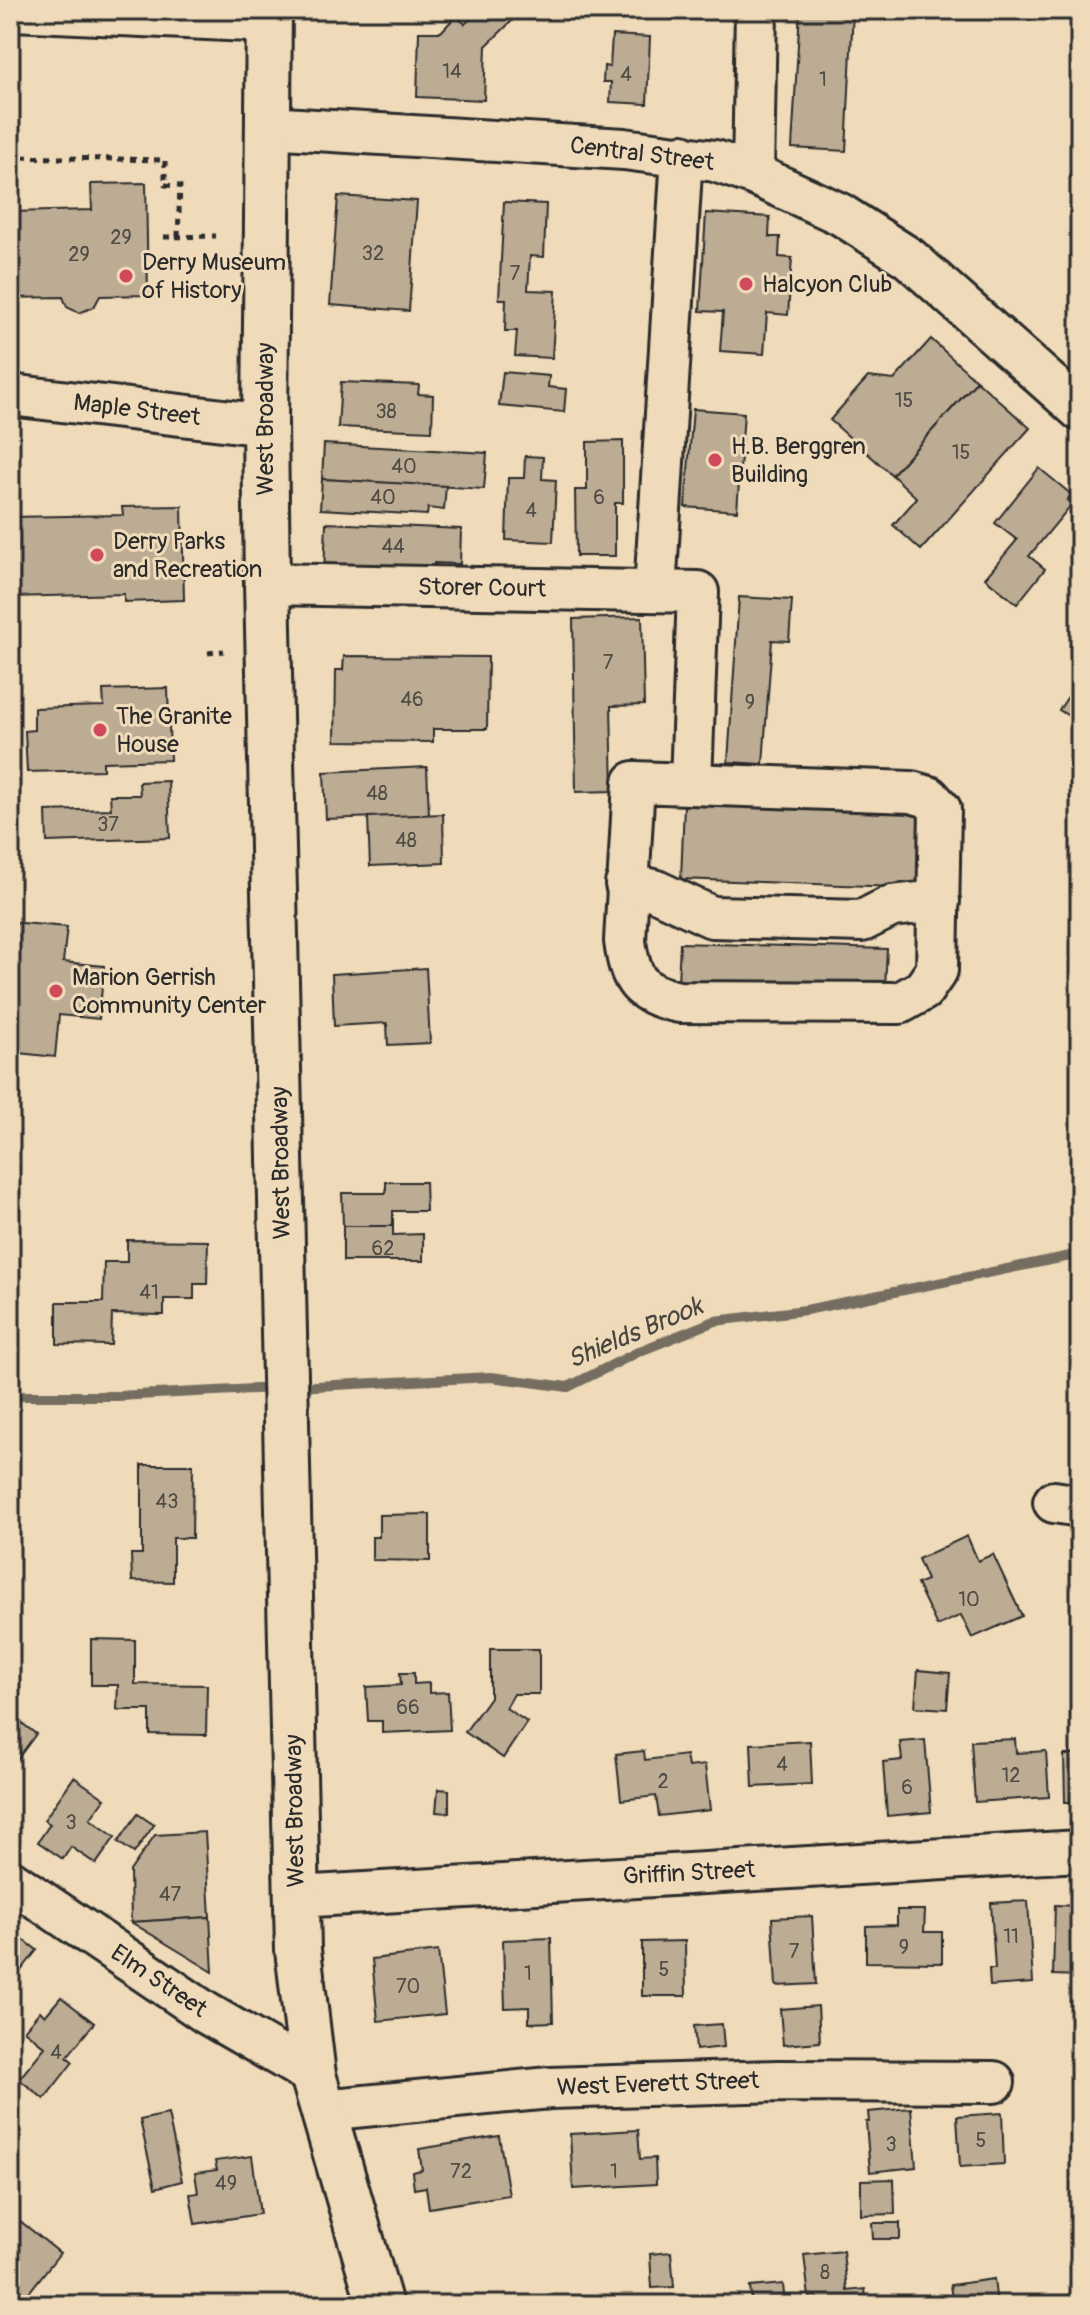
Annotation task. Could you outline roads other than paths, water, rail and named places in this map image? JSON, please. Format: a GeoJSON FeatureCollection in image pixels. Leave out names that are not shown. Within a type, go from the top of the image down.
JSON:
{"type":"FeatureCollection","features":[{"type":"Feature","properties":{"kind":"main road","name":"West Broadway"},"geometry":{"type":"LineString","coordinates":[[269,16],[265,425],[267,584],[298,1950],[318,2093],[380,2305]]}},
{"type":"Feature","properties":{"kind":"street"},"geometry":{"type":"LineString","coordinates":[[13,10],[269,16]]}},
{"type":"Feature","properties":{"kind":"street"},"geometry":{"type":"LineString","coordinates":[[753,174],[756,10]]}},
{"type":"Feature","properties":{"kind":"street","name":"Central Street"},"geometry":{"type":"LineString","coordinates":[[267,127],[557,144],[682,155],[715,161],[753,174],[840,214],[898,251],[1073,389]]}},
{"type":"Feature","properties":{"kind":"street"},"geometry":{"type":"LineString","coordinates":[[655,591],[682,155]]}},
{"type":"Feature","properties":{"kind":"street","name":"Maple Street"},"geometry":{"type":"LineString","coordinates":[[10,395],[265,425]]}},
{"type":"Feature","properties":{"kind":"street","name":"Storer Court"},"geometry":{"type":"LineString","coordinates":[[267,584],[698,592],[691,783]]}},
{"type":"Feature","properties":{"kind":"street"},"geometry":{"type":"LineString","coordinates":[[634,782],[911,792],[929,797],[940,809],[937,970],[923,990],[900,1003],[679,1002],[658,998],[640,987],[628,967],[626,884],[634,782]]}},
{"type":"Feature","properties":{"kind":"street"},"geometry":{"type":"LineString","coordinates":[[626,884],[654,890],[712,917],[862,921],[892,906],[939,901]]}},
{"type":"Feature","properties":{"kind":"street","name":"Griffin Street"},"geometry":{"type":"LineString","coordinates":[[297,1897],[1080,1851]]}},
{"type":"Feature","properties":{"kind":"street","name":"Elm Street"},"geometry":{"type":"LineString","coordinates":[[10,1880],[318,2093]]}},
{"type":"Feature","properties":{"kind":"street","name":"West Everett Street"},"geometry":{"type":"LineString","coordinates":[[318,2093],[777,2081],[994,2082]]}},
{"type":"Feature","properties":{"kind":"waterway","name":"Shields Brook"},"geometry":{"type":"LineString","coordinates":[[296,1387],[491,1377],[568,1387],[640,1351],[715,1321],[806,1310],[1080,1254]]}},
{"type":"Feature","properties":{"kind":"waterway","name":"Shields Brook"},"geometry":{"type":"LineString","coordinates":[[10,1396],[117,1396],[276,1388]]}},
{"type":"Feature","properties":{"kind":"place","name":"Derry Museum of History"},"geometry":{"type":"Point","coordinates":[126,276]}},
{"type":"Feature","properties":{"kind":"place","name":"Halcyon Club"},"geometry":{"type":"Point","coordinates":[746,284]}},
{"type":"Feature","properties":{"kind":"place","name":"H.B. Berggren Building"},"geometry":{"type":"Point","coordinates":[715,460]}},
{"type":"Feature","properties":{"kind":"place","name":"Derry Parks and Recreation"},"geometry":{"type":"Point","coordinates":[97,555]}},
{"type":"Feature","properties":{"kind":"place","name":"The Granite House"},"geometry":{"type":"Point","coordinates":[100,730]}},
{"type":"Feature","properties":{"kind":"place","name":"Marion Gerrish Community Center"},"geometry":{"type":"Point","coordinates":[56,991]}}]}
